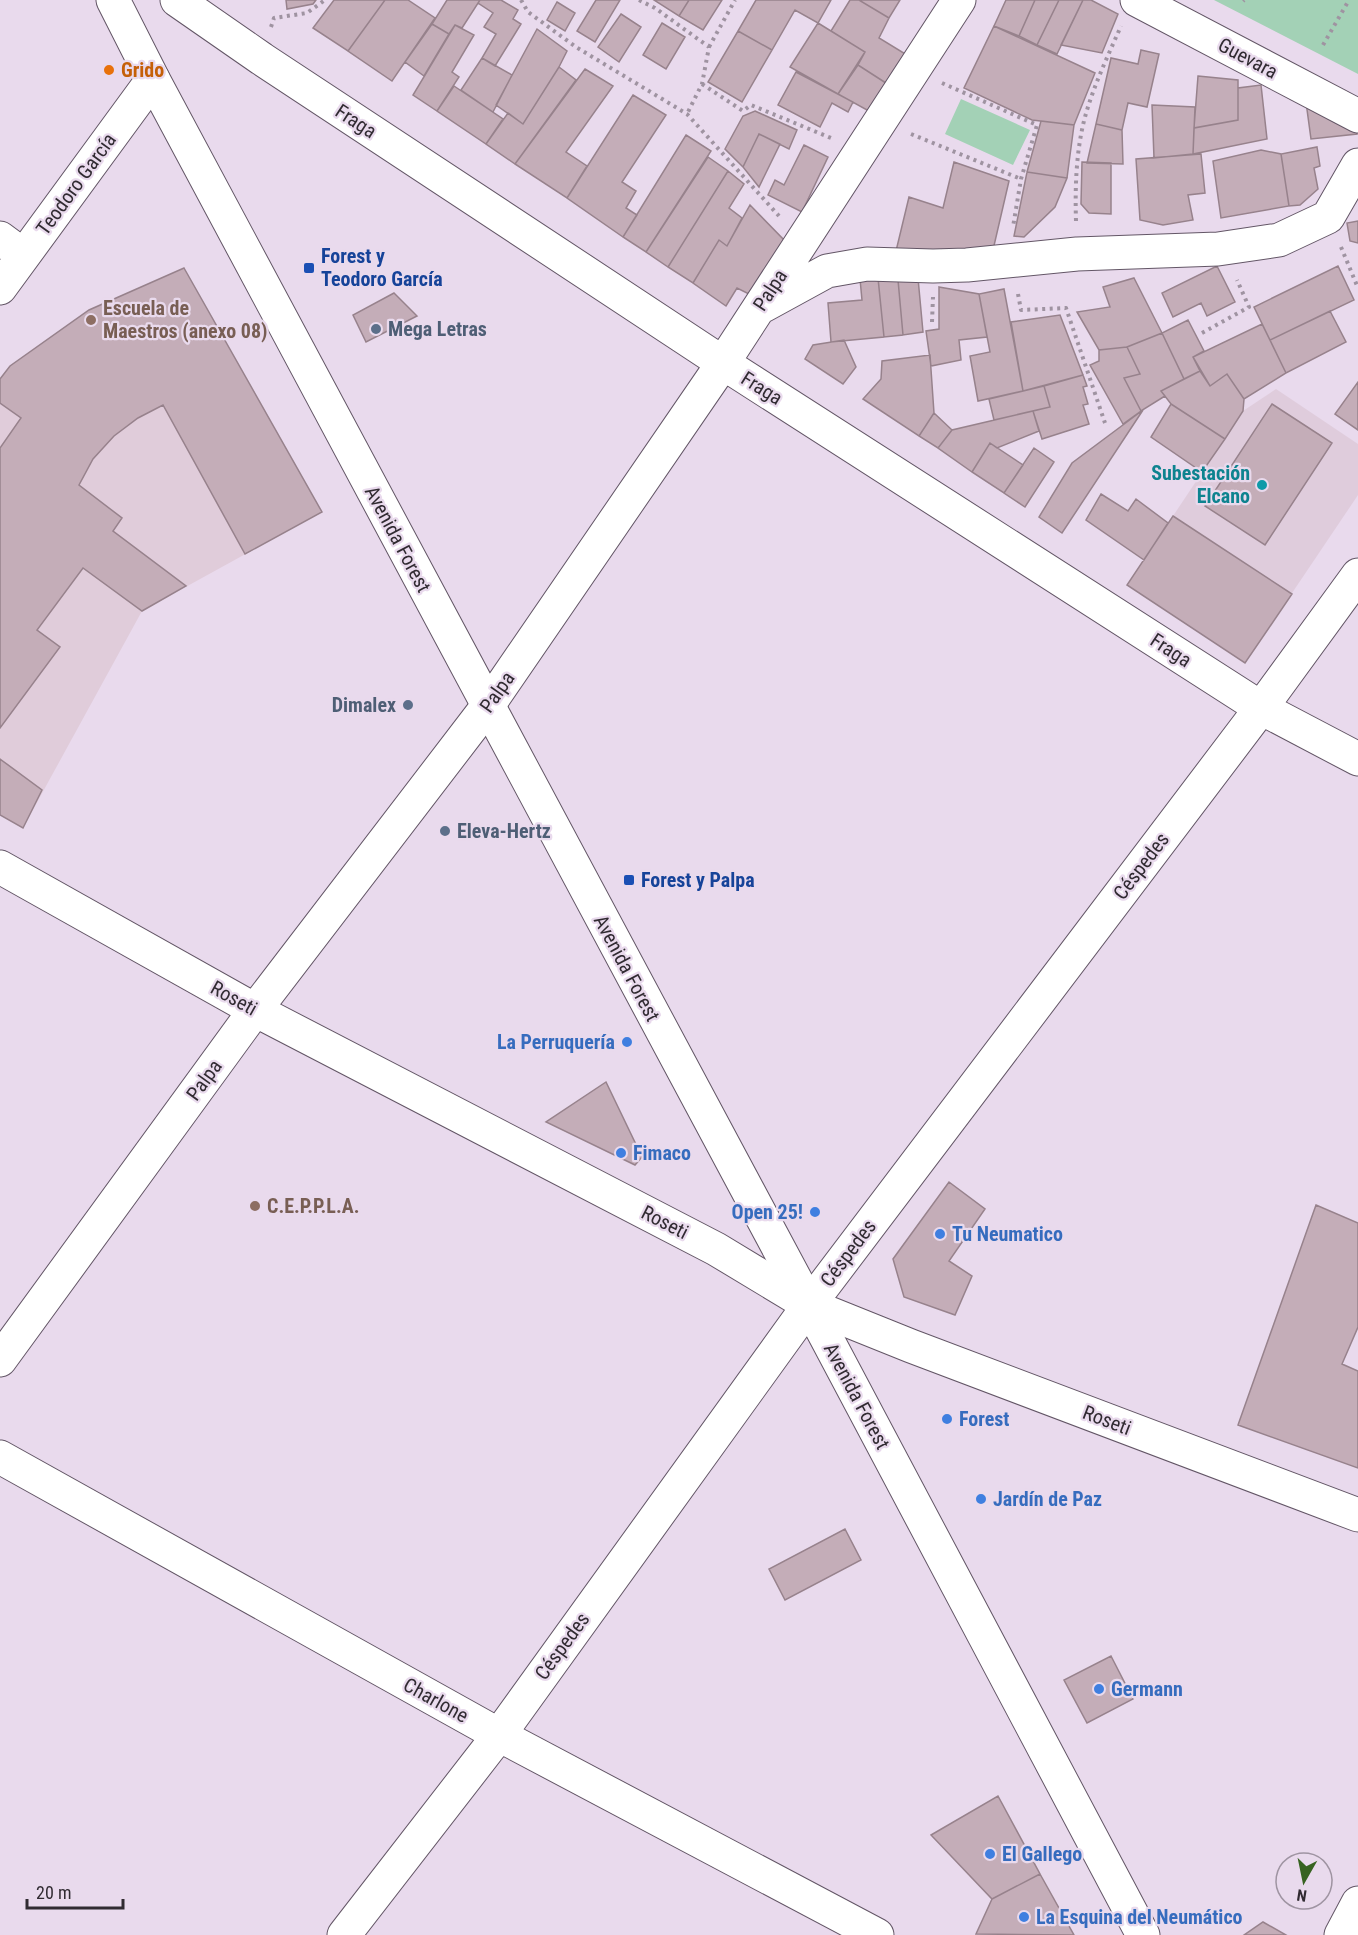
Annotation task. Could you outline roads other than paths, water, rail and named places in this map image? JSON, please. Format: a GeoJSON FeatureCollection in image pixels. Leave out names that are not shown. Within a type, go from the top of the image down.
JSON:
{"type":"FeatureCollection","features":[{"type":"Feature","properties":{"kind":"street","name":"Avenida Forest"},"geometry":{"type":"LineString","coordinates":[[113,0],[153,79],[809,1305],[1143,1935]]}},
{"type":"Feature","properties":{"kind":"street","name":"Palpa"},"geometry":{"type":"LineString","coordinates":[[0,1360],[255,1010],[488,707],[723,363],[959,0]]}},
{"type":"Feature","properties":{"kind":"street","name":"Fraga"},"geometry":{"type":"LineString","coordinates":[[195,5],[723,363],[1261,708],[1358,759]]}},
{"type":"Feature","properties":{"kind":"street","name":"Guevara"},"geometry":{"type":"LineString","coordinates":[[1130,10],[1358,116]]}},
{"type":"Feature","properties":{"kind":"street","name":"Teodoro García"},"geometry":{"type":"LineString","coordinates":[[0,288],[12,247],[153,79]]}},
{"type":"Feature","properties":{"kind":"street"},"geometry":{"type":"LineString","coordinates":[[759,308],[827,271],[867,264],[933,266],[1012,273],[1077,254],[1218,249],[1279,240],[1328,217],[1358,165]]}},
{"type":"Feature","properties":{"kind":"street","name":"Céspedes"},"geometry":{"type":"LineString","coordinates":[[344,1935],[499,1735],[809,1305],[1261,708],[1358,575]]}},
{"type":"Feature","properties":{"kind":"street","name":"Roseti"},"geometry":{"type":"LineString","coordinates":[[0,867],[255,1010],[716,1249],[809,1305],[911,1347],[1358,1515]]}},
{"type":"Feature","properties":{"kind":"street","name":"Charlone"},"geometry":{"type":"LineString","coordinates":[[0,1457],[499,1735],[864,1932]]}},
{"type":"Feature","properties":{"kind":"street"},"geometry":{"type":"LineString","coordinates":[[1341,1935],[1358,1903]]}},
{"type":"Feature","properties":{"kind":"place","name":"Grido"},"geometry":{"type":"Point","coordinates":[109,70]}},
{"type":"Feature","properties":{"kind":"place","name":"Forest y Teodoro García"},"geometry":{"type":"Point","coordinates":[309,268]}},
{"type":"Feature","properties":{"kind":"place","name":"Escuela de Maestros (anexo 08)"},"geometry":{"type":"Point","coordinates":[91,320]}},
{"type":"Feature","properties":{"kind":"place","name":"Mega Letras"},"geometry":{"type":"Point","coordinates":[376,329]}},
{"type":"Feature","properties":{"kind":"place","name":"Subestación Elcano"},"geometry":{"type":"Point","coordinates":[1262,485]}},
{"type":"Feature","properties":{"kind":"place","name":"Dimalex"},"geometry":{"type":"Point","coordinates":[408,705]}},
{"type":"Feature","properties":{"kind":"place","name":"Eleva-Hertz"},"geometry":{"type":"Point","coordinates":[445,831]}},
{"type":"Feature","properties":{"kind":"place","name":"Forest y Palpa"},"geometry":{"type":"Point","coordinates":[629,880]}},
{"type":"Feature","properties":{"kind":"place","name":"La Perruquería"},"geometry":{"type":"Point","coordinates":[627,1042]}},
{"type":"Feature","properties":{"kind":"place","name":"Fimaco"},"geometry":{"type":"Point","coordinates":[621,1153]}},
{"type":"Feature","properties":{"kind":"place","name":"C.E.P.P.L.A."},"geometry":{"type":"Point","coordinates":[255,1206]}},
{"type":"Feature","properties":{"kind":"place","name":"Open 25!"},"geometry":{"type":"Point","coordinates":[815,1212]}},
{"type":"Feature","properties":{"kind":"place","name":"Tu Neumatico"},"geometry":{"type":"Point","coordinates":[940,1234]}},
{"type":"Feature","properties":{"kind":"place","name":"Forest"},"geometry":{"type":"Point","coordinates":[947,1419]}},
{"type":"Feature","properties":{"kind":"place","name":"Jardín de Paz"},"geometry":{"type":"Point","coordinates":[981,1499]}},
{"type":"Feature","properties":{"kind":"place","name":"Germann"},"geometry":{"type":"Point","coordinates":[1099,1689]}},
{"type":"Feature","properties":{"kind":"place","name":"El Gallego"},"geometry":{"type":"Point","coordinates":[990,1854]}},
{"type":"Feature","properties":{"kind":"place","name":"La Esquina del Neumático"},"geometry":{"type":"Point","coordinates":[1024,1917]}}]}
